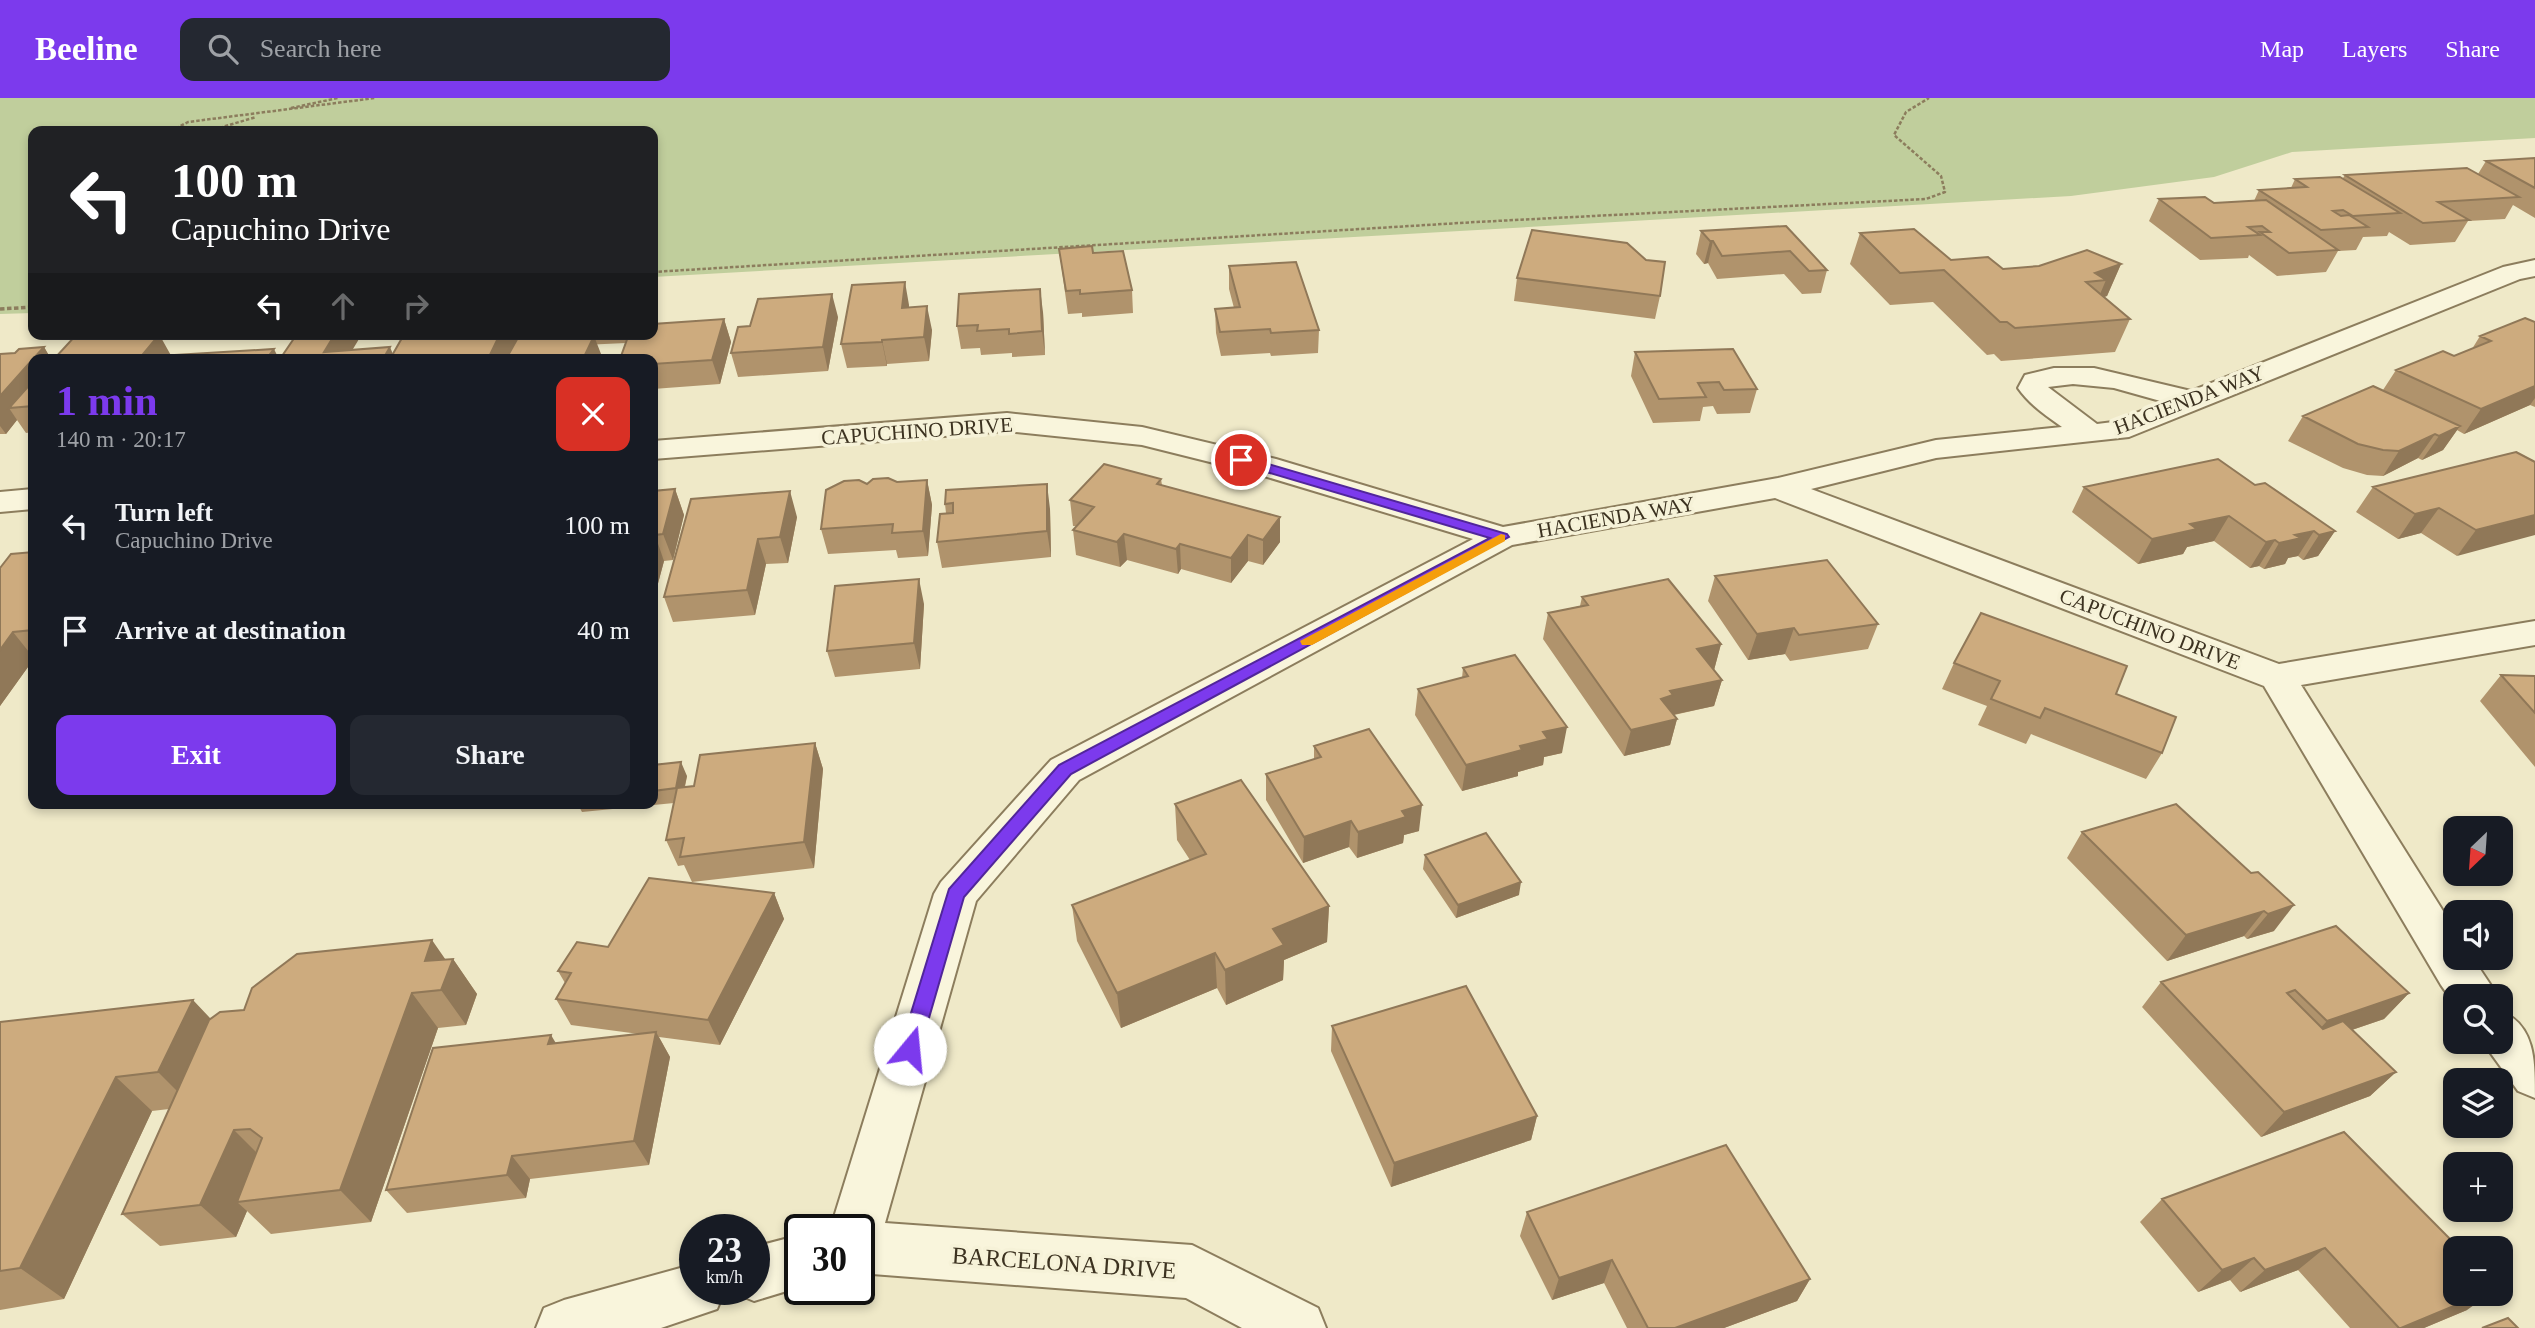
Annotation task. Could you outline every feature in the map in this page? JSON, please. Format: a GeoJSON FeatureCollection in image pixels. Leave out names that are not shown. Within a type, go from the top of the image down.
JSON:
{"type":"FeatureCollection","features":[{"type":"Feature","properties":{"kind":"street","name":"HACIENDA WAY"},"geometry":{"type":"LineString","coordinates":[[861,1214],[956,894],[1065,770],[1502,537],[1778,488],[1936,449],[2118,431],[2512,273],[2535,268]]}},
{"type":"Feature","properties":{"kind":"street"},"geometry":{"type":"LineString","coordinates":[[2090,433],[2043,400],[2033,388],[2035,381],[2064,376],[2100,379],[2138,385],[2191,401]]}},
{"type":"Feature","properties":{"kind":"street","name":"CAPUCHINO DRIVE"},"geometry":{"type":"LineString","coordinates":[[658,450],[1007,422],[1142,436],[1265,466],[1502,537]]}},
{"type":"Feature","properties":{"kind":"street","name":"CAPUCHINO DRIVE"},"geometry":{"type":"LineString","coordinates":[[1778,488],[2277,677]]}},
{"type":"Feature","properties":{"kind":"street"},"geometry":{"type":"LineString","coordinates":[[0,502],[28,499]]}},
{"type":"Feature","properties":{"kind":"street"},"geometry":{"type":"LineString","coordinates":[[2466,984],[2277,677],[2535,634]]}},
{"type":"Feature","properties":{"kind":"street"},"geometry":{"type":"LineString","coordinates":[[2513,1047],[2535,1076]]}},
{"type":"Feature","properties":{"kind":"street","name":"BARCELONA DRIVE"},"geometry":{"type":"LineString","coordinates":[[875,1248],[1192,1272],[1297,1328]]}},
{"type":"Feature","properties":{"kind":"street"},"geometry":{"type":"LineString","coordinates":[[564,1328],[679,1295]]}},
{"type":"Feature","properties":{"kind":"path"},"geometry":{"type":"LineString","coordinates":[[225,126],[263,114],[338,98]]}},
{"type":"Feature","properties":{"kind":"path"},"geometry":{"type":"LineString","coordinates":[[180,126],[188,122],[375,98]]}},
{"type":"Feature","properties":{"kind":"path"},"geometry":{"type":"LineString","coordinates":[[658,272],[1462,223],[1926,199],[1945,192],[1941,176],[1895,135],[1896,122],[1914,105],[1928,98]]}},
{"type":"Feature","properties":{"kind":"path"},"geometry":{"type":"LineString","coordinates":[[0,309],[28,307]]}},
{"type":"Feature","properties":{"kind":"green space"},"geometry":{"type":"Polygon","coordinates":[[[0,98],[2535,98],[2535,138],[2292,152],[2214,177],[2071,196],[658,277],[658,126],[28,126],[28,313],[0,314],[0,98]]]}},
{"type":"Feature","properties":{"kind":"building"},"geometry":{"type":"Polygon","coordinates":[[[2535,158],[2535,188],[2486,161],[2535,158]]]}},
{"type":"Feature","properties":{"kind":"building"},"geometry":{"type":"Polygon","coordinates":[[[2467,168],[2519,197],[2438,202],[2469,220],[2423,223],[2345,175],[2467,168]]]}},
{"type":"Feature","properties":{"kind":"building"},"geometry":{"type":"Polygon","coordinates":[[[2340,177],[2400,213],[2353,216],[2343,210],[2333,211],[2341,216],[2349,215],[2368,227],[2321,230],[2259,190],[2307,187],[2295,179],[2340,177]]]}},
{"type":"Feature","properties":{"kind":"building"},"geometry":{"type":"Polygon","coordinates":[[[2205,197],[2214,203],[2266,200],[2338,250],[2289,253],[2260,232],[2270,232],[2262,226],[2248,227],[2260,235],[2211,238],[2159,199],[2205,197]]]}},
{"type":"Feature","properties":{"kind":"building"},"geometry":{"type":"Polygon","coordinates":[[[1786,226],[1827,270],[1809,271],[1790,251],[1722,256],[1713,241],[1701,231],[1786,226]]]}},
{"type":"Feature","properties":{"kind":"building"},"geometry":{"type":"Polygon","coordinates":[[[1914,229],[1951,260],[1988,257],[2003,269],[2039,266],[2087,250],[2121,264],[2095,273],[2106,280],[2086,282],[2130,319],[2015,328],[2007,322],[2000,322],[1944,270],[1900,273],[1860,233],[1914,229]]]}},
{"type":"Feature","properties":{"kind":"building"},"geometry":{"type":"Polygon","coordinates":[[[1532,230],[1627,243],[1646,260],[1665,262],[1660,296],[1517,278],[1532,230]]]}},
{"type":"Feature","properties":{"kind":"building"},"geometry":{"type":"Polygon","coordinates":[[[1092,246],[1093,253],[1123,251],[1132,290],[1080,294],[1080,290],[1066,291],[1059,249],[1092,246]]]}},
{"type":"Feature","properties":{"kind":"building"},"geometry":{"type":"Polygon","coordinates":[[[1296,262],[1319,330],[1220,332],[1215,309],[1240,307],[1229,266],[1296,262]]]}},
{"type":"Feature","properties":{"kind":"building"},"geometry":{"type":"Polygon","coordinates":[[[905,282],[902,308],[927,306],[924,337],[841,344],[852,285],[905,282]]]}},
{"type":"Feature","properties":{"kind":"building"},"geometry":{"type":"Polygon","coordinates":[[[1040,289],[1042,331],[1009,334],[1009,329],[977,331],[978,325],[957,326],[959,294],[1040,289]]]}},
{"type":"Feature","properties":{"kind":"building"},"geometry":{"type":"Polygon","coordinates":[[[832,294],[823,347],[731,353],[738,327],[750,326],[758,299],[832,294]]]}},
{"type":"Feature","properties":{"kind":"building"},"geometry":{"type":"Polygon","coordinates":[[[2525,318],[2535,322],[2535,386],[2481,409],[2396,370],[2443,351],[2454,356],[2491,341],[2480,336],[2525,318]]]}},
{"type":"Feature","properties":{"kind":"building"},"geometry":{"type":"Polygon","coordinates":[[[724,319],[712,360],[658,364],[658,354],[622,354],[627,340],[658,340],[658,324],[724,319]]]}},
{"type":"Feature","properties":{"kind":"building"},"geometry":{"type":"Polygon","coordinates":[[[71,340],[155,340],[143,354],[59,354],[71,340]]]}},
{"type":"Feature","properties":{"kind":"building"},"geometry":{"type":"Polygon","coordinates":[[[293,340],[331,340],[324,352],[390,347],[386,354],[283,354],[293,340]]]}},
{"type":"Feature","properties":{"kind":"building"},"geometry":{"type":"Polygon","coordinates":[[[401,340],[497,340],[490,354],[393,354],[401,340]]]}},
{"type":"Feature","properties":{"kind":"building"},"geometry":{"type":"Polygon","coordinates":[[[517,340],[592,340],[585,354],[509,354],[517,340]]]}},
{"type":"Feature","properties":{"kind":"building"},"geometry":{"type":"Polygon","coordinates":[[[44,347],[38,354],[28,354],[28,365],[0,396],[0,354],[15,353],[19,349],[44,347]]]}},
{"type":"Feature","properties":{"kind":"building"},"geometry":{"type":"Polygon","coordinates":[[[274,349],[270,354],[192,354],[274,349]]]}},
{"type":"Feature","properties":{"kind":"building"},"geometry":{"type":"Polygon","coordinates":[[[1733,349],[1757,389],[1724,390],[1719,382],[1698,383],[1706,397],[1659,399],[1635,352],[1733,349]]]}},
{"type":"Feature","properties":{"kind":"building"},"geometry":{"type":"Polygon","coordinates":[[[2373,386],[2460,426],[2399,451],[2383,450],[2358,444],[2303,416],[2373,386]]]}},
{"type":"Feature","properties":{"kind":"building"},"geometry":{"type":"Polygon","coordinates":[[[28,387],[28,406],[9,408],[28,387]]]}},
{"type":"Feature","properties":{"kind":"building"},"geometry":{"type":"Polygon","coordinates":[[[2516,452],[2535,462],[2535,515],[2476,530],[2439,508],[2415,514],[2373,487],[2516,452]]]}},
{"type":"Feature","properties":{"kind":"building"},"geometry":{"type":"Polygon","coordinates":[[[2218,459],[2255,485],[2265,483],[2335,531],[2319,535],[2314,531],[2295,535],[2301,538],[2279,543],[2275,540],[2266,542],[2229,516],[2190,524],[2197,529],[2152,539],[2084,487],[2218,459]]]}},
{"type":"Feature","properties":{"kind":"building"},"geometry":{"type":"Polygon","coordinates":[[[1104,464],[1161,479],[1157,484],[1280,517],[1263,540],[1248,535],[1231,558],[1180,544],[1176,549],[1124,534],[1117,542],[1073,530],[1094,507],[1070,500],[1104,464]]]}},
{"type":"Feature","properties":{"kind":"building"},"geometry":{"type":"Polygon","coordinates":[[[888,478],[897,482],[927,480],[923,531],[892,533],[893,524],[821,529],[826,490],[844,481],[859,480],[867,484],[873,479],[888,478]]]}},
{"type":"Feature","properties":{"kind":"building"},"geometry":{"type":"Polygon","coordinates":[[[1047,484],[1047,531],[937,542],[940,514],[953,513],[953,503],[945,504],[946,490],[1047,484]]]}},
{"type":"Feature","properties":{"kind":"building"},"geometry":{"type":"Polygon","coordinates":[[[675,489],[663,534],[658,535],[658,491],[675,489]]]}},
{"type":"Feature","properties":{"kind":"building"},"geometry":{"type":"Polygon","coordinates":[[[790,491],[780,537],[758,539],[747,590],[664,597],[691,499],[790,491]]]}},
{"type":"Feature","properties":{"kind":"building"},"geometry":{"type":"Polygon","coordinates":[[[28,552],[28,630],[13,632],[0,650],[0,568],[11,554],[28,552]]]}},
{"type":"Feature","properties":{"kind":"building"},"geometry":{"type":"Polygon","coordinates":[[[1827,560],[1878,624],[1799,635],[1794,628],[1757,634],[1715,576],[1827,560]]]}},
{"type":"Feature","properties":{"kind":"building"},"geometry":{"type":"Polygon","coordinates":[[[919,579],[914,643],[827,651],[835,586],[919,579]]]}},
{"type":"Feature","properties":{"kind":"building"},"geometry":{"type":"Polygon","coordinates":[[[1668,579],[1721,644],[1697,649],[1722,680],[1670,691],[1673,695],[1661,699],[1677,719],[1631,730],[1548,613],[1588,605],[1582,597],[1668,579]]]}},
{"type":"Feature","properties":{"kind":"building"},"geometry":{"type":"Polygon","coordinates":[[[1981,613],[2127,666],[2116,694],[2176,717],[2162,753],[2045,708],[2040,718],[1991,699],[2000,681],[1954,663],[1981,613]]]}},
{"type":"Feature","properties":{"kind":"building"},"geometry":{"type":"Polygon","coordinates":[[[1515,655],[1567,727],[1543,732],[1548,739],[1520,746],[1522,750],[1466,765],[1418,689],[1468,676],[1463,668],[1515,655]]]}},
{"type":"Feature","properties":{"kind":"building"},"geometry":{"type":"Polygon","coordinates":[[[2501,675],[2535,676],[2535,713],[2501,675]]]}},
{"type":"Feature","properties":{"kind":"building"},"geometry":{"type":"Polygon","coordinates":[[[1369,729],[1422,805],[1402,811],[1406,817],[1358,832],[1351,821],[1304,837],[1266,774],[1321,757],[1314,746],[1369,729]]]}},
{"type":"Feature","properties":{"kind":"building"},"geometry":{"type":"Polygon","coordinates":[[[815,743],[804,842],[680,857],[684,838],[666,840],[677,788],[694,786],[700,755],[815,743]]]}},
{"type":"Feature","properties":{"kind":"building"},"geometry":{"type":"Polygon","coordinates":[[[681,762],[676,788],[658,790],[658,764],[681,762]]]}},
{"type":"Feature","properties":{"kind":"building"},"geometry":{"type":"Polygon","coordinates":[[[1241,780],[1329,906],[1273,929],[1284,945],[1225,970],[1215,953],[1117,993],[1072,905],[1206,854],[1175,804],[1241,780]]]}},
{"type":"Feature","properties":{"kind":"building"},"geometry":{"type":"Polygon","coordinates":[[[2176,804],[2251,873],[2258,872],[2294,905],[2268,914],[2264,911],[2186,935],[2082,832],[2176,804]]]}},
{"type":"Feature","properties":{"kind":"building"},"geometry":{"type":"Polygon","coordinates":[[[1486,833],[1521,882],[1458,905],[1425,855],[1486,833]]]}},
{"type":"Feature","properties":{"kind":"building"},"geometry":{"type":"Polygon","coordinates":[[[649,878],[774,893],[708,1020],[556,999],[571,973],[558,971],[577,942],[608,947],[649,878]]]}},
{"type":"Feature","properties":{"kind":"building"},"geometry":{"type":"Polygon","coordinates":[[[2336,926],[2409,993],[2327,1021],[2295,990],[2287,993],[2323,1029],[2343,1021],[2396,1072],[2284,1112],[2161,982],[2336,926]]]}},
{"type":"Feature","properties":{"kind":"building"},"geometry":{"type":"Polygon","coordinates":[[[432,940],[425,961],[453,959],[441,990],[412,993],[340,1190],[237,1202],[262,1138],[250,1129],[234,1130],[200,1205],[122,1214],[209,1020],[220,1012],[244,1010],[252,988],[297,954],[432,940]]]}},
{"type":"Feature","properties":{"kind":"building"},"geometry":{"type":"Polygon","coordinates":[[[1466,986],[1537,1116],[1394,1163],[1332,1026],[1466,986]]]}},
{"type":"Feature","properties":{"kind":"building"},"geometry":{"type":"Polygon","coordinates":[[[193,1000],[158,1072],[116,1077],[20,1268],[0,1271],[0,1022],[193,1000]]]}},
{"type":"Feature","properties":{"kind":"building"},"geometry":{"type":"Polygon","coordinates":[[[656,1032],[634,1141],[512,1156],[507,1175],[386,1190],[433,1048],[551,1035],[548,1044],[656,1032]]]}},
{"type":"Feature","properties":{"kind":"building"},"geometry":{"type":"Polygon","coordinates":[[[2344,1132],[2447,1236],[2443,1236],[2443,1306],[2454,1306],[2399,1328],[2325,1248],[2265,1270],[2254,1258],[2222,1270],[2162,1199],[2344,1132]]]}},
{"type":"Feature","properties":{"kind":"building"},"geometry":{"type":"Polygon","coordinates":[[[1726,1145],[1810,1279],[1675,1328],[1648,1328],[1612,1260],[1559,1278],[1527,1212],[1726,1145]]]}},
{"type":"Feature","properties":{"kind":"building"},"geometry":{"type":"Polygon","coordinates":[[[2508,1318],[2518,1328],[2482,1328],[2508,1318]]]}},
{"type":"Feature","properties":{"kind":"slow traffic"},"geometry":{"type":"LineString","coordinates":[[1307,641],[1501,538]]}},
{"type":"Feature","properties":{"kind":"route"},"geometry":{"type":"LineString","coordinates":[[910,1049],[956,894],[1065,770],[1502,537],[1241,460]]}}]}
